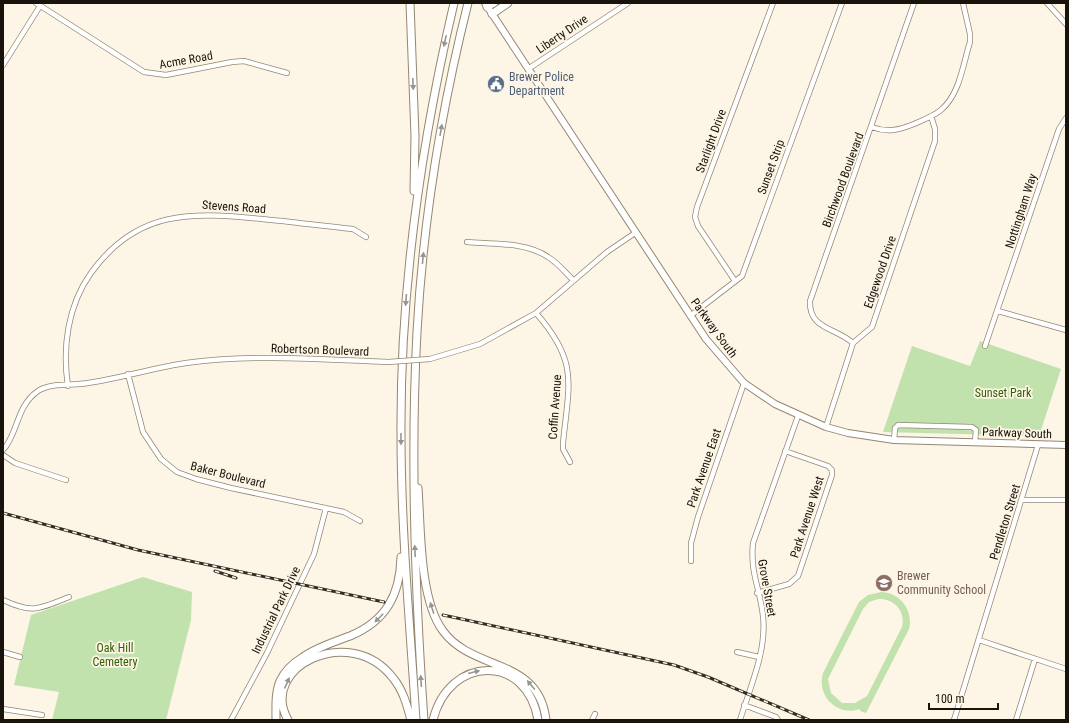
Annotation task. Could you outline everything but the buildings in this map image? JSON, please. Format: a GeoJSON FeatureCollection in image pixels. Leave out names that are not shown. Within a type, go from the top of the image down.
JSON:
{"type":"FeatureCollection","features":[{"type":"Feature","properties":{"kind":"highway"},"geometry":{"type":"LineString","coordinates":[[410,3],[415,147],[410,262]]}},
{"type":"Feature","properties":{"kind":"highway"},"geometry":{"type":"LineString","coordinates":[[416,720],[403,515],[401,400],[404,330],[410,262],[428,126],[454,3]]}},
{"type":"Feature","properties":{"kind":"highway"},"geometry":{"type":"LineString","coordinates":[[424,720],[415,566],[413,430],[417,332],[428,219],[444,113],[468,3]]}},
{"type":"Feature","properties":{"kind":"highway"},"geometry":{"type":"LineString","coordinates":[[488,8],[494,3]]}},
{"type":"Feature","properties":{"kind":"highway"},"geometry":{"type":"LineString","coordinates":[[488,8],[508,3]]}},
{"type":"Feature","properties":{"kind":"highway"},"geometry":{"type":"LineString","coordinates":[[413,430],[425,578],[431,604],[438,623],[449,639],[461,648],[511,669],[526,680],[540,699],[546,720]]}},
{"type":"Feature","properties":{"kind":"highway"},"geometry":{"type":"LineString","coordinates":[[276,720],[278,686],[289,668],[309,653],[366,628],[377,620],[388,606],[396,589],[400,574],[403,515]]}},
{"type":"Feature","properties":{"kind":"highway"},"geometry":{"type":"LineString","coordinates":[[282,720],[283,703],[288,681],[298,668],[319,655],[335,652],[347,652],[371,659],[390,674],[401,692],[411,720]]}},
{"type":"Feature","properties":{"kind":"highway"},"geometry":{"type":"LineString","coordinates":[[433,720],[439,702],[451,685],[467,674],[483,671],[498,672],[515,680],[530,696],[537,718]]}},
{"type":"Feature","properties":{"kind":"highway"},"geometry":{"type":"LineString","coordinates":[[283,703],[288,720]]}},
{"type":"Feature","properties":{"kind":"main road","name":"Parkway South"},"geometry":{"type":"LineString","coordinates":[[488,8],[690,316],[719,356],[744,383],[775,404],[798,416],[826,427],[848,433],[894,440],[1066,445]]}},
{"type":"Feature","properties":{"kind":"street","name":"Acme Road"},"geometry":{"type":"LineString","coordinates":[[36,3],[144,72],[166,75],[244,61],[287,73]]}},
{"type":"Feature","properties":{"kind":"street","name":"Liberty Drive"},"geometry":{"type":"LineString","coordinates":[[528,69],[628,3]]}},
{"type":"Feature","properties":{"kind":"street","name":"Starlight Drive"},"geometry":{"type":"LineString","coordinates":[[735,280],[698,226],[695,217],[773,3]]}},
{"type":"Feature","properties":{"kind":"street","name":"Sunset Strip"},"geometry":{"type":"LineString","coordinates":[[690,316],[742,276],[842,3]]}},
{"type":"Feature","properties":{"kind":"street","name":"Birchwood Boulevard"},"geometry":{"type":"LineString","coordinates":[[853,343],[844,335],[815,321],[810,312],[810,301],[872,128],[914,3]]}},
{"type":"Feature","properties":{"kind":"street"},"geometry":{"type":"LineString","coordinates":[[872,128],[882,131],[893,131],[906,128],[941,110],[952,95],[970,42],[970,34],[963,3]]}},
{"type":"Feature","properties":{"kind":"street"},"geometry":{"type":"LineString","coordinates":[[1047,3],[1065,21]]}},
{"type":"Feature","properties":{"kind":"street"},"geometry":{"type":"LineString","coordinates":[[3,65],[40,6]]}},
{"type":"Feature","properties":{"kind":"street","name":"Edgewood Drive"},"geometry":{"type":"LineString","coordinates":[[853,343],[872,327],[935,141],[935,129],[931,116]]}},
{"type":"Feature","properties":{"kind":"street","name":"Nottingham Way"},"geometry":{"type":"LineString","coordinates":[[985,346],[1059,129],[1066,118]]}},
{"type":"Feature","properties":{"kind":"street","name":"Stevens Road"},"geometry":{"type":"LineString","coordinates":[[68,386],[66,369],[68,331],[72,311],[79,294],[90,274],[110,251],[143,228],[163,220],[180,216],[215,214],[353,229],[366,237]]}},
{"type":"Feature","properties":{"kind":"street","name":"Robertson Boulevard"},"geometry":{"type":"LineString","coordinates":[[3,450],[8,444],[25,405],[32,396],[40,390],[49,387],[89,383],[186,363],[248,358],[293,358],[388,362],[430,359],[480,344],[536,313],[607,252],[636,233]]}},
{"type":"Feature","properties":{"kind":"street"},"geometry":{"type":"LineString","coordinates":[[466,242],[523,247],[541,252],[557,263],[573,280]]}},
{"type":"Feature","properties":{"kind":"street"},"geometry":{"type":"LineString","coordinates":[[998,311],[1066,330]]}},
{"type":"Feature","properties":{"kind":"street","name":"Coffin Avenue"},"geometry":{"type":"LineString","coordinates":[[536,313],[557,338],[567,362],[569,386],[563,449],[570,462]]}},
{"type":"Feature","properties":{"kind":"street"},"geometry":{"type":"LineString","coordinates":[[826,427],[853,343]]}},
{"type":"Feature","properties":{"kind":"street","name":"Baker Boulevard"},"geometry":{"type":"LineString","coordinates":[[128,374],[143,432],[161,459],[177,472],[196,479],[344,512],[360,521]]}},
{"type":"Feature","properties":{"kind":"street","name":"Park Avenue East"},"geometry":{"type":"LineString","coordinates":[[691,561],[691,543],[698,517],[744,383]]}},
{"type":"Feature","properties":{"kind":"street","name":"Grove Street"},"geometry":{"type":"LineString","coordinates":[[740,720],[764,636],[763,615],[757,594],[751,560],[753,544],[798,416]]}},
{"type":"Feature","properties":{"kind":"street"},"geometry":{"type":"LineString","coordinates":[[894,440],[895,428],[898,425],[972,427],[976,430],[975,442]]}},
{"type":"Feature","properties":{"kind":"street","name":"Pendleton Street"},"geometry":{"type":"LineString","coordinates":[[954,720],[1023,500],[1038,445]]}},
{"type":"Feature","properties":{"kind":"street","name":"Park Avenue West"},"geometry":{"type":"LineString","coordinates":[[757,594],[789,584],[798,576],[832,475],[832,470],[828,466],[785,451]]}},
{"type":"Feature","properties":{"kind":"street"},"geometry":{"type":"LineString","coordinates":[[3,455],[15,463],[66,480]]}},
{"type":"Feature","properties":{"kind":"street"},"geometry":{"type":"LineString","coordinates":[[1023,500],[1066,500]]}},
{"type":"Feature","properties":{"kind":"street","name":"Industrial Park Drive"},"geometry":{"type":"LineString","coordinates":[[233,719],[314,554],[326,508]]}},
{"type":"Feature","properties":{"kind":"street"},"geometry":{"type":"LineString","coordinates":[[3,600],[20,608],[31,609],[69,597]]}},
{"type":"Feature","properties":{"kind":"street"},"geometry":{"type":"LineString","coordinates":[[979,640],[1066,669]]}},
{"type":"Feature","properties":{"kind":"street"},"geometry":{"type":"LineString","coordinates":[[3,652],[20,657]]}},
{"type":"Feature","properties":{"kind":"street"},"geometry":{"type":"LineString","coordinates":[[737,652],[759,657]]}},
{"type":"Feature","properties":{"kind":"street"},"geometry":{"type":"LineString","coordinates":[[1016,720],[1035,658]]}},
{"type":"Feature","properties":{"kind":"street"},"geometry":{"type":"LineString","coordinates":[[744,705],[776,717],[778,720]]}},
{"type":"Feature","properties":{"kind":"street"},"geometry":{"type":"LineString","coordinates":[[3,710],[42,715]]}},
{"type":"Feature","properties":{"kind":"street"},"geometry":{"type":"LineString","coordinates":[[592,720],[595,714]]}},
{"type":"Feature","properties":{"kind":"green space","name":"Sunset Park"},"geometry":{"type":"Polygon","coordinates":[[[980,341],[1061,369],[1039,436],[883,432],[912,346],[970,366],[980,341]]]}},
{"type":"Feature","properties":{"kind":"green space","name":"Oak Hill Cemetery"},"geometry":{"type":"Polygon","coordinates":[[[143,577],[192,592],[191,620],[166,720],[52,720],[59,692],[14,685],[31,615],[143,577]]]}},
{"type":"Feature","properties":{"kind":"green space"},"geometry":{"type":"Polygon","coordinates":[[[881,592],[894,595],[900,599],[907,609],[910,622],[909,629],[866,713],[860,711],[860,709],[852,711],[844,710],[831,703],[826,697],[822,681],[823,673],[859,602],[868,595],[881,592]],[[884,599],[869,602],[863,609],[828,679],[831,693],[842,703],[855,703],[867,696],[902,627],[902,616],[898,607],[894,603],[884,599]]]}},
{"type":"Feature","properties":{"kind":"railway"},"geometry":{"type":"LineString","coordinates":[[3,513],[138,550],[384,602]]}},
{"type":"Feature","properties":{"kind":"railway"},"geometry":{"type":"LineString","coordinates":[[215,571],[236,578]]}},
{"type":"Feature","properties":{"kind":"railway"},"geometry":{"type":"LineString","coordinates":[[443,615],[674,665],[708,677],[809,720]]}},
{"type":"Feature","properties":{"kind":"place","name":"Brewer Police Department"},"geometry":{"type":"Point","coordinates":[496,84]}},
{"type":"Feature","properties":{"kind":"place","name":"Brewer Community School"},"geometry":{"type":"Point","coordinates":[884,583]}}]}
